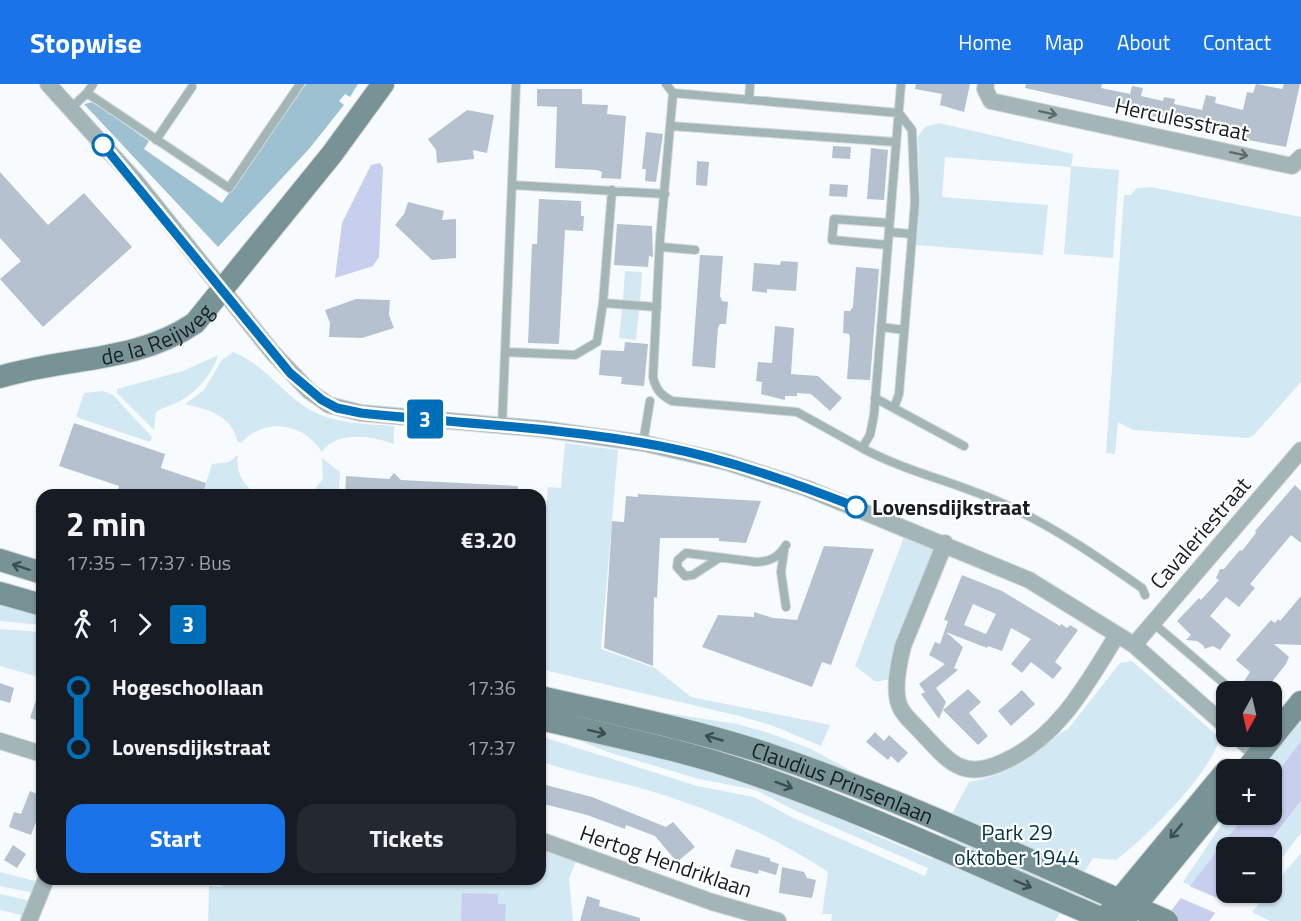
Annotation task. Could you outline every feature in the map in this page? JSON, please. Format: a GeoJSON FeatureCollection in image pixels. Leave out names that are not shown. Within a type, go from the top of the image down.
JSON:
{"type":"FeatureCollection","features":[{"type":"Feature","properties":{"kind":"main road","name":"de la Reijweg"},"geometry":{"type":"LineString","coordinates":[[0,377],[106,357],[157,344],[195,323],[332,154],[383,84]]}},
{"type":"Feature","properties":{"kind":"main road"},"geometry":{"type":"LineString","coordinates":[[0,560],[36,571]]}},
{"type":"Feature","properties":{"kind":"main road"},"geometry":{"type":"LineString","coordinates":[[0,593],[36,603]]}},
{"type":"Feature","properties":{"kind":"main road"},"geometry":{"type":"LineString","coordinates":[[1282,710],[1301,688]]}},
{"type":"Feature","properties":{"kind":"main road","name":"Claudius Prinsenlaan"},"geometry":{"type":"LineString","coordinates":[[546,697],[696,733],[764,753],[863,790],[1115,915]]}},
{"type":"Feature","properties":{"kind":"main road"},"geometry":{"type":"LineString","coordinates":[[1255,759],[1301,702]]}},
{"type":"Feature","properties":{"kind":"main road","name":"Claudius Prinsenlaan"},"geometry":{"type":"LineString","coordinates":[[546,720],[680,751],[754,774],[1115,915],[1162,919]]}},
{"type":"Feature","properties":{"kind":"main road"},"geometry":{"type":"LineString","coordinates":[[1115,915],[1216,784]]}},
{"type":"Feature","properties":{"kind":"main road"},"geometry":{"type":"LineString","coordinates":[[1115,915],[1216,805]]}},
{"type":"Feature","properties":{"kind":"street"},"geometry":{"type":"LineString","coordinates":[[48,84],[134,179],[290,373],[309,392],[329,405],[361,413],[502,426],[643,443],[726,462],[804,493],[945,543],[1029,580],[1134,645],[1216,717]]}},
{"type":"Feature","properties":{"kind":"street","name":"Herculesstraat"},"geometry":{"type":"LineString","coordinates":[[986,84],[985,89],[991,101],[1297,161]]}},
{"type":"Feature","properties":{"kind":"street","name":"Cavaleriestraat"},"geometry":{"type":"LineString","coordinates":[[1134,645],[1301,450]]}},
{"type":"Feature","properties":{"kind":"street"},"geometry":{"type":"LineString","coordinates":[[945,543],[903,646],[898,672],[898,698],[905,715],[960,767],[978,769],[998,765],[1018,755],[1040,739],[1079,696],[1116,635]]}},
{"type":"Feature","properties":{"kind":"street"},"geometry":{"type":"LineString","coordinates":[[0,741],[36,752]]}},
{"type":"Feature","properties":{"kind":"street","name":"Hertog Hendriklaan"},"geometry":{"type":"LineString","coordinates":[[546,842],[712,902],[778,921]]}},
{"type":"Feature","properties":{"kind":"street"},"geometry":{"type":"LineString","coordinates":[[29,921],[44,885]]}},
{"type":"Feature","properties":{"kind":"lane"},"geometry":{"type":"LineString","coordinates":[[70,109],[93,84]]}},
{"type":"Feature","properties":{"kind":"lane"},"geometry":{"type":"LineString","coordinates":[[87,93],[229,188],[300,84]]}},
{"type":"Feature","properties":{"kind":"lane"},"geometry":{"type":"LineString","coordinates":[[502,426],[516,84]]}},
{"type":"Feature","properties":{"kind":"lane"},"geometry":{"type":"LineString","coordinates":[[666,84],[673,93],[660,239],[662,247],[653,377],[661,395],[672,401],[797,412],[883,459],[1006,505],[1082,547],[1142,588],[1146,595]]}},
{"type":"Feature","properties":{"kind":"lane"},"geometry":{"type":"LineString","coordinates":[[749,100],[750,84]]}},
{"type":"Feature","properties":{"kind":"lane"},"geometry":{"type":"LineString","coordinates":[[862,448],[870,435],[875,398],[901,84]]}},
{"type":"Feature","properties":{"kind":"lane"},"geometry":{"type":"LineString","coordinates":[[156,140],[192,87]]}},
{"type":"Feature","properties":{"kind":"lane"},"geometry":{"type":"LineString","coordinates":[[673,93],[899,113],[912,130],[915,202],[899,394],[894,408]]}},
{"type":"Feature","properties":{"kind":"lane"},"geometry":{"type":"LineString","coordinates":[[670,126],[895,142]]}},
{"type":"Feature","properties":{"kind":"lane"},"geometry":{"type":"LineString","coordinates":[[512,185],[665,194]]}},
{"type":"Feature","properties":{"kind":"lane"},"geometry":{"type":"LineString","coordinates":[[505,352],[575,355],[597,342],[603,303],[612,190]]}},
{"type":"Feature","properties":{"kind":"lane"},"geometry":{"type":"LineString","coordinates":[[888,244],[832,240],[834,219],[889,227],[912,234]]}},
{"type":"Feature","properties":{"kind":"lane"},"geometry":{"type":"LineString","coordinates":[[662,247],[695,250]]}},
{"type":"Feature","properties":{"kind":"lane"},"geometry":{"type":"LineString","coordinates":[[603,303],[657,307]]}},
{"type":"Feature","properties":{"kind":"lane"},"geometry":{"type":"LineString","coordinates":[[881,327],[904,330]]}},
{"type":"Feature","properties":{"kind":"lane"},"geometry":{"type":"LineString","coordinates":[[875,398],[964,446]]}},
{"type":"Feature","properties":{"kind":"lane"},"geometry":{"type":"LineString","coordinates":[[643,443],[650,401]]}},
{"type":"Feature","properties":{"kind":"lane"},"geometry":{"type":"LineString","coordinates":[[719,558],[708,563],[693,575],[685,576],[677,567],[678,560],[686,552],[719,558],[767,561],[778,555],[786,545],[781,572],[786,607]]}},
{"type":"Feature","properties":{"kind":"lane"},"geometry":{"type":"LineString","coordinates":[[1153,623],[1221,681]]}},
{"type":"Feature","properties":{"kind":"green space"},"geometry":{"type":"Polygon","coordinates":[[[939,123],[1073,154],[1071,166],[1119,170],[1113,258],[1064,254],[1071,167],[945,157],[942,197],[1048,205],[1043,255],[916,245],[920,202],[918,136],[925,127],[939,123]]]}},
{"type":"Feature","properties":{"kind":"green space"},"geometry":{"type":"Polygon","coordinates":[[[1151,187],[1301,217],[1301,382],[1254,435],[1248,438],[1133,430],[1118,422],[1115,454],[1106,453],[1124,195],[1131,195],[1137,188],[1151,187]]]}},
{"type":"Feature","properties":{"kind":"green space"},"geometry":{"type":"Polygon","coordinates":[[[625,271],[642,272],[640,302],[623,300],[625,271]]]}},
{"type":"Feature","properties":{"kind":"green space"},"geometry":{"type":"Polygon","coordinates":[[[622,309],[639,310],[636,340],[619,338],[622,309]]]}},
{"type":"Feature","properties":{"kind":"green space"},"geometry":{"type":"Polygon","coordinates":[[[233,352],[255,364],[292,397],[312,411],[331,419],[394,426],[394,444],[366,437],[346,438],[336,440],[322,452],[305,434],[283,426],[261,429],[241,443],[237,441],[230,425],[218,415],[185,404],[204,390],[222,360],[233,352]]]}},
{"type":"Feature","properties":{"kind":"green space"},"geometry":{"type":"Polygon","coordinates":[[[218,355],[212,370],[195,390],[181,400],[156,412],[154,430],[117,393],[117,389],[183,371],[218,355]]]}},
{"type":"Feature","properties":{"kind":"green space"},"geometry":{"type":"Polygon","coordinates":[[[103,391],[113,395],[152,437],[150,442],[76,417],[84,393],[103,391]]]}},
{"type":"Feature","properties":{"kind":"green space"},"geometry":{"type":"Polygon","coordinates":[[[565,443],[618,450],[601,649],[655,668],[691,697],[830,725],[821,746],[771,725],[739,716],[546,670],[546,511],[548,487],[561,488],[565,443]]]}},
{"type":"Feature","properties":{"kind":"green space"},"geometry":{"type":"Polygon","coordinates":[[[238,455],[239,473],[250,489],[204,489],[212,464],[229,462],[238,455]]]}},
{"type":"Feature","properties":{"kind":"green space"},"geometry":{"type":"Polygon","coordinates":[[[322,458],[340,472],[339,489],[315,489],[323,479],[322,458]]]}},
{"type":"Feature","properties":{"kind":"green space"},"geometry":{"type":"Polygon","coordinates":[[[905,534],[937,547],[890,679],[876,682],[855,666],[905,534]]]}},
{"type":"Feature","properties":{"kind":"green space"},"geometry":{"type":"Polygon","coordinates":[[[0,603],[36,613],[36,624],[0,621],[0,603]]]}},
{"type":"Feature","properties":{"kind":"green space"},"geometry":{"type":"Polygon","coordinates":[[[0,629],[36,632],[36,676],[0,666],[0,629]]]}},
{"type":"Feature","properties":{"kind":"green space","name":"Park 29 oktober 1944"},"geometry":{"type":"Polygon","coordinates":[[[1132,661],[1216,734],[1216,747],[1191,787],[1144,836],[1116,860],[1093,858],[1055,921],[831,921],[832,914],[822,914],[828,872],[782,844],[685,802],[546,763],[546,738],[697,786],[754,797],[791,817],[925,876],[928,868],[794,810],[756,790],[699,779],[608,752],[570,737],[625,744],[810,800],[865,831],[932,859],[950,820],[614,705],[737,724],[769,733],[811,749],[892,793],[952,814],[969,782],[1014,767],[1068,729],[1120,663],[1132,661]]]}},
{"type":"Feature","properties":{"kind":"green space"},"geometry":{"type":"Polygon","coordinates":[[[1301,719],[1301,741],[1282,766],[1282,759],[1270,759],[1282,747],[1301,719]]]}},
{"type":"Feature","properties":{"kind":"green space"},"geometry":{"type":"Polygon","coordinates":[[[1301,801],[1301,833],[1282,858],[1282,837],[1274,837],[1301,801]]]}},
{"type":"Feature","properties":{"kind":"green space"},"geometry":{"type":"Polygon","coordinates":[[[1221,825],[1237,825],[1228,837],[1216,837],[1216,853],[1191,886],[1183,882],[1221,825]]]}},
{"type":"Feature","properties":{"kind":"green space"},"geometry":{"type":"Polygon","coordinates":[[[546,851],[576,861],[569,879],[573,921],[208,921],[209,886],[222,887],[222,885],[546,885],[546,851]]]}},
{"type":"Feature","properties":{"kind":"green space"},"geometry":{"type":"Polygon","coordinates":[[[1301,853],[1301,921],[1270,921],[1252,912],[1260,903],[1282,903],[1282,875],[1301,853]]]}},
{"type":"Feature","properties":{"kind":"green space"},"geometry":{"type":"Polygon","coordinates":[[[0,872],[36,881],[38,885],[34,893],[0,886],[0,872]]]}},
{"type":"Feature","properties":{"kind":"green space"},"geometry":{"type":"Polygon","coordinates":[[[0,894],[31,901],[25,916],[0,910],[0,894]]]}},
{"type":"Feature","properties":{"kind":"shaded area"},"geometry":{"type":"Polygon","coordinates":[[[306,84],[358,84],[350,97],[345,94],[339,101],[344,105],[309,149],[218,247],[84,104],[93,102],[149,141],[144,149],[222,203],[306,84]]]}},
{"type":"Feature","properties":{"kind":"shaded area"},"geometry":{"type":"Polygon","coordinates":[[[380,163],[383,168],[379,257],[373,266],[335,278],[342,223],[371,165],[380,163]]]}},
{"type":"Feature","properties":{"kind":"shaded area"},"geometry":{"type":"Polygon","coordinates":[[[1301,741],[1301,801],[1274,837],[1228,837],[1237,825],[1282,825],[1282,766],[1301,741]]]}},
{"type":"Feature","properties":{"kind":"shaded area"},"geometry":{"type":"Polygon","coordinates":[[[1216,852],[1216,903],[1223,903],[1209,921],[1163,921],[1216,852]]]}},
{"type":"Feature","properties":{"kind":"shaded area"},"geometry":{"type":"Polygon","coordinates":[[[462,893],[498,894],[498,904],[506,904],[505,921],[461,921],[462,893]]]}},
{"type":"Feature","properties":{"kind":"pier"},"geometry":{"type":"Polygon","coordinates":[[[1187,885],[1216,897],[1216,903],[1226,903],[1218,914],[1178,897],[1187,885]]]}},
{"type":"Feature","properties":{"kind":"building"},"geometry":{"type":"Polygon","coordinates":[[[916,84],[970,84],[964,112],[940,105],[942,94],[915,89],[916,84]]]}},
{"type":"Feature","properties":{"kind":"building"},"geometry":{"type":"Polygon","coordinates":[[[1026,84],[1102,84],[1101,88],[1130,94],[1132,86],[1143,88],[1141,96],[1163,101],[1164,97],[1175,99],[1174,104],[1202,110],[1206,95],[1216,97],[1215,103],[1243,110],[1247,92],[1253,93],[1256,84],[1282,89],[1284,84],[1300,84],[1286,147],[1226,136],[1219,131],[1025,88],[1026,84]]]}},
{"type":"Feature","properties":{"kind":"building"},"geometry":{"type":"Polygon","coordinates":[[[537,89],[582,89],[582,104],[608,105],[607,114],[626,116],[621,179],[601,178],[602,172],[597,170],[555,168],[557,107],[537,106],[537,89]]]}},
{"type":"Feature","properties":{"kind":"building"},"geometry":{"type":"Polygon","coordinates":[[[467,110],[494,115],[487,153],[473,150],[474,159],[437,163],[436,150],[428,139],[467,110]]]}},
{"type":"Feature","properties":{"kind":"building"},"geometry":{"type":"Polygon","coordinates":[[[646,132],[663,134],[656,182],[645,181],[646,169],[642,169],[646,132]]]}},
{"type":"Feature","properties":{"kind":"building"},"geometry":{"type":"Polygon","coordinates":[[[833,146],[851,147],[850,159],[832,158],[833,146]]]}},
{"type":"Feature","properties":{"kind":"building"},"geometry":{"type":"Polygon","coordinates":[[[871,148],[888,150],[884,200],[867,199],[871,148]]]}},
{"type":"Feature","properties":{"kind":"building"},"geometry":{"type":"Polygon","coordinates":[[[697,161],[709,162],[707,186],[696,185],[697,161]]]}},
{"type":"Feature","properties":{"kind":"building"},"geometry":{"type":"Polygon","coordinates":[[[0,172],[48,225],[84,193],[132,247],[43,327],[0,279],[21,261],[0,238],[0,172]]]}},
{"type":"Feature","properties":{"kind":"building"},"geometry":{"type":"Polygon","coordinates":[[[830,184],[848,185],[847,197],[829,196],[830,184]]]}},
{"type":"Feature","properties":{"kind":"building"},"geometry":{"type":"Polygon","coordinates":[[[539,199],[581,201],[581,216],[584,216],[583,231],[565,230],[559,344],[528,343],[532,244],[537,244],[539,199]]]}},
{"type":"Feature","properties":{"kind":"building"},"geometry":{"type":"Polygon","coordinates":[[[408,202],[444,211],[442,220],[456,219],[456,258],[432,260],[395,225],[404,214],[408,202]]]}},
{"type":"Feature","properties":{"kind":"building"},"geometry":{"type":"Polygon","coordinates":[[[617,224],[652,226],[653,257],[649,256],[648,267],[614,265],[617,224]]]}},
{"type":"Feature","properties":{"kind":"building"},"geometry":{"type":"Polygon","coordinates":[[[700,255],[723,256],[720,296],[722,301],[728,302],[726,324],[720,324],[718,328],[715,368],[692,366],[700,255]]]}},
{"type":"Feature","properties":{"kind":"building"},"geometry":{"type":"Polygon","coordinates":[[[781,261],[798,262],[796,291],[767,289],[767,293],[752,291],[754,263],[780,265],[781,261]]]}},
{"type":"Feature","properties":{"kind":"building"},"geometry":{"type":"Polygon","coordinates":[[[856,267],[879,269],[870,380],[847,379],[850,339],[849,334],[843,333],[844,311],[850,311],[853,307],[856,267]]]}},
{"type":"Feature","properties":{"kind":"building"},"geometry":{"type":"Polygon","coordinates":[[[356,299],[390,300],[389,315],[394,328],[362,338],[329,337],[330,323],[325,310],[356,299]]]}},
{"type":"Feature","properties":{"kind":"building"},"geometry":{"type":"Polygon","coordinates":[[[775,326],[794,328],[791,374],[818,376],[842,398],[830,411],[811,394],[797,393],[797,396],[785,396],[785,400],[761,394],[762,382],[756,381],[758,362],[772,363],[775,326]]]}},
{"type":"Feature","properties":{"kind":"building"},"geometry":{"type":"Polygon","coordinates":[[[625,342],[648,344],[644,386],[621,384],[622,377],[599,375],[601,350],[624,351],[625,342]]]}},
{"type":"Feature","properties":{"kind":"building"},"geometry":{"type":"Polygon","coordinates":[[[74,423],[165,454],[161,468],[206,483],[204,489],[118,489],[119,486],[59,466],[74,423]]]}},
{"type":"Feature","properties":{"kind":"building"},"geometry":{"type":"Polygon","coordinates":[[[394,473],[401,480],[518,486],[518,489],[345,489],[346,476],[389,479],[394,473]]]}},
{"type":"Feature","properties":{"kind":"building"},"geometry":{"type":"Polygon","coordinates":[[[1295,485],[1301,491],[1301,543],[1291,535],[1250,584],[1255,588],[1239,607],[1226,597],[1210,616],[1231,635],[1220,650],[1213,646],[1204,649],[1204,646],[1197,641],[1186,640],[1191,635],[1177,621],[1219,580],[1216,578],[1220,569],[1224,569],[1240,550],[1242,551],[1256,533],[1255,531],[1295,485]]]}},
{"type":"Feature","properties":{"kind":"building"},"geometry":{"type":"Polygon","coordinates":[[[638,494],[761,501],[746,543],[719,541],[719,538],[660,538],[657,598],[654,597],[653,666],[604,648],[612,521],[624,522],[626,496],[638,497],[638,494]]]}},
{"type":"Feature","properties":{"kind":"building"},"geometry":{"type":"Polygon","coordinates":[[[824,546],[874,549],[831,665],[822,662],[812,687],[702,647],[718,615],[754,617],[754,612],[773,618],[797,620],[824,546]]]}},
{"type":"Feature","properties":{"kind":"building"},"geometry":{"type":"Polygon","coordinates":[[[962,575],[1002,591],[1060,626],[1061,624],[1067,628],[1070,625],[1078,630],[1055,662],[1062,668],[1053,679],[1031,662],[1022,673],[1011,664],[1031,639],[1011,628],[1002,651],[988,646],[987,648],[946,632],[963,647],[954,668],[958,670],[936,688],[946,702],[939,719],[921,694],[925,692],[919,684],[945,664],[929,655],[935,642],[940,644],[948,621],[944,620],[962,575]],[[973,604],[964,625],[986,634],[996,614],[973,604]]]}},
{"type":"Feature","properties":{"kind":"building"},"geometry":{"type":"Polygon","coordinates":[[[1301,596],[1301,645],[1274,644],[1289,657],[1273,681],[1244,681],[1250,672],[1236,660],[1271,620],[1275,623],[1278,619],[1280,621],[1301,596]]]}},
{"type":"Feature","properties":{"kind":"building"},"geometry":{"type":"Polygon","coordinates":[[[0,683],[14,688],[10,703],[0,700],[0,683]]]}},
{"type":"Feature","properties":{"kind":"building"},"geometry":{"type":"Polygon","coordinates":[[[968,689],[981,702],[969,713],[988,736],[978,745],[943,710],[968,689]]]}},
{"type":"Feature","properties":{"kind":"building"},"geometry":{"type":"Polygon","coordinates":[[[1022,690],[1035,704],[1011,726],[998,711],[1022,690]]]}},
{"type":"Feature","properties":{"kind":"building"},"geometry":{"type":"Polygon","coordinates":[[[36,700],[36,720],[30,718],[36,700]]]}},
{"type":"Feature","properties":{"kind":"building"},"geometry":{"type":"Polygon","coordinates":[[[875,732],[884,741],[889,735],[908,753],[898,763],[891,756],[888,760],[866,742],[875,732]]]}},
{"type":"Feature","properties":{"kind":"building"},"geometry":{"type":"Polygon","coordinates":[[[546,785],[592,797],[666,827],[673,822],[695,847],[677,862],[655,836],[626,825],[625,829],[587,815],[546,805],[546,785]]]}},
{"type":"Feature","properties":{"kind":"building"},"geometry":{"type":"Polygon","coordinates":[[[30,791],[36,794],[36,822],[31,835],[9,827],[14,812],[21,814],[30,791]]]}},
{"type":"Feature","properties":{"kind":"building"},"geometry":{"type":"Polygon","coordinates":[[[13,845],[26,854],[17,868],[4,860],[13,845]]]}},
{"type":"Feature","properties":{"kind":"building"},"geometry":{"type":"Polygon","coordinates":[[[736,849],[770,858],[770,861],[779,864],[776,875],[759,870],[758,874],[730,867],[736,849]]]}},
{"type":"Feature","properties":{"kind":"building"},"geometry":{"type":"Polygon","coordinates":[[[782,867],[804,872],[807,878],[816,880],[812,898],[779,893],[782,867]]]}},
{"type":"Feature","properties":{"kind":"building"},"geometry":{"type":"Polygon","coordinates":[[[587,896],[600,900],[599,906],[640,918],[640,921],[580,921],[587,896]]]}},
{"type":"Feature","properties":{"kind":"bus line","name":"3"},"geometry":{"type":"LineString","coordinates":[[103,145],[134,179],[290,373],[309,392],[329,405],[361,413],[568,432],[643,443],[767,474],[856,507]]}},
{"type":"Feature","properties":{"kind":"place","name":"Lovensdijkstraat"},"geometry":{"type":"Point","coordinates":[856,507]}}]}
